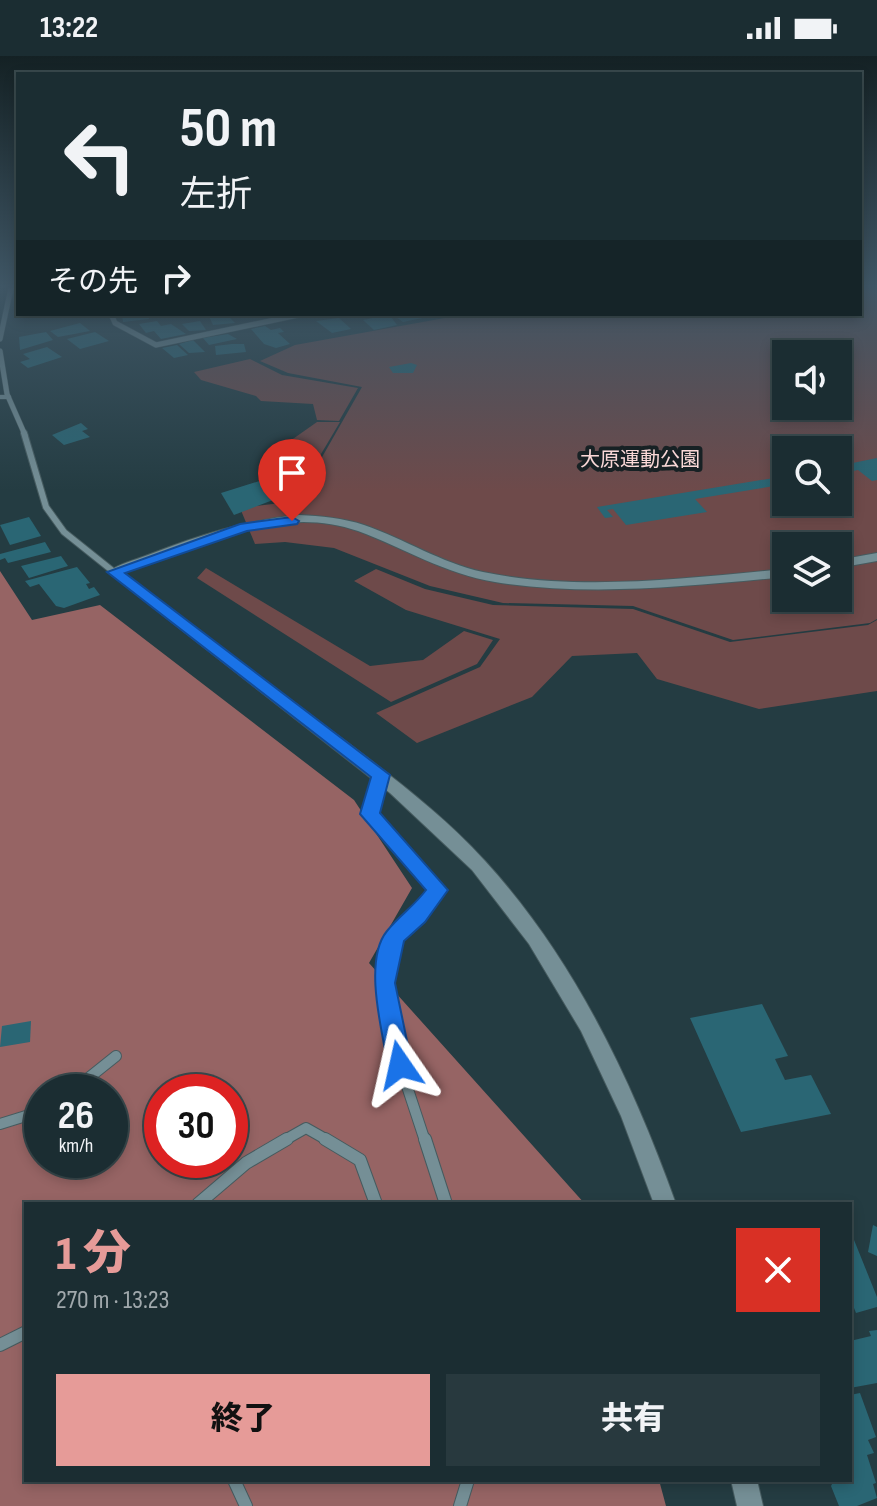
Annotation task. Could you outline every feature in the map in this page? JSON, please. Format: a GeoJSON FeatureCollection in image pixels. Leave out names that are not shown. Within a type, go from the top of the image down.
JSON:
{"type":"FeatureCollection","features":[{"type":"Feature","properties":{"kind":"street"},"geometry":{"type":"LineString","coordinates":[[1,356],[9,397],[20,420],[46,507],[64,532],[381,775],[479,866],[538,942],[604,1056],[652,1165],[664,1202]]}},
{"type":"Feature","properties":{"kind":"street"},"geometry":{"type":"LineString","coordinates":[[114,572],[245,527],[272,521],[312,520],[356,527],[425,557],[493,578],[585,585],[684,583],[772,574]]}},
{"type":"Feature","properties":{"kind":"street"},"geometry":{"type":"LineString","coordinates":[[852,561],[877,557]]}},
{"type":"Feature","properties":{"kind":"street"},"geometry":{"type":"LineString","coordinates":[[381,775],[370,814],[438,890],[418,916],[394,937],[384,983],[400,1065],[445,1202]]}},
{"type":"Feature","properties":{"kind":"street"},"geometry":{"type":"LineString","coordinates":[[94,1074],[116,1056]]}},
{"type":"Feature","properties":{"kind":"street"},"geometry":{"type":"LineString","coordinates":[[0,1124],[24,1117]]}},
{"type":"Feature","properties":{"kind":"street"},"geometry":{"type":"LineString","coordinates":[[200,1202],[246,1163],[306,1128],[360,1160],[375,1202]]}},
{"type":"Feature","properties":{"kind":"street"},"geometry":{"type":"LineString","coordinates":[[0,1345],[24,1333]]}},
{"type":"Feature","properties":{"kind":"street"},"geometry":{"type":"LineString","coordinates":[[235,1482],[246,1506]]}},
{"type":"Feature","properties":{"kind":"street"},"geometry":{"type":"LineString","coordinates":[[460,1506],[467,1482]]}},
{"type":"Feature","properties":{"kind":"street"},"geometry":{"type":"LineString","coordinates":[[744,1482],[750,1506]]}},
{"type":"Feature","properties":{"kind":"lane"},"geometry":{"type":"LineString","coordinates":[[0,397],[9,397]]}},
{"type":"Feature","properties":{"kind":"green space","name":"大原運動公園"},"geometry":{"type":"Polygon","coordinates":[[[272,356],[772,356],[772,420],[852,420],[852,356],[877,356],[877,619],[870,623],[733,640],[633,606],[503,603],[430,586],[334,548],[285,542],[255,544],[240,508],[297,501],[362,387],[288,373],[260,361],[272,356]]]}},
{"type":"Feature","properties":{"kind":"green space"},"geometry":{"type":"Polygon","coordinates":[[[250,359],[282,375],[358,388],[339,421],[317,420],[313,404],[261,401],[256,396],[201,380],[194,372],[250,359]]]}},
{"type":"Feature","properties":{"kind":"green space"},"geometry":{"type":"Polygon","coordinates":[[[317,422],[340,422],[311,471],[280,470],[280,448],[317,422]]]}},
{"type":"Feature","properties":{"kind":"green space"},"geometry":{"type":"Polygon","coordinates":[[[206,568],[370,666],[423,660],[464,631],[493,640],[477,664],[391,702],[197,578],[206,568]]]}},
{"type":"Feature","properties":{"kind":"green space"},"geometry":{"type":"Polygon","coordinates":[[[376,569],[425,589],[493,605],[633,609],[730,642],[868,625],[877,620],[877,691],[759,709],[657,679],[637,653],[572,656],[532,697],[417,743],[376,713],[480,667],[500,639],[406,610],[354,581],[376,569]]]}},
{"type":"Feature","properties":{"kind":"shaded area"},"geometry":{"type":"Polygon","coordinates":[[[0,571],[32,620],[100,605],[354,800],[412,888],[369,963],[583,1202],[24,1202],[24,1482],[660,1482],[666,1506],[0,1506],[0,571]]]}},
{"type":"Feature","properties":{"kind":"building"},"geometry":{"type":"Polygon","coordinates":[[[25,356],[62,357],[28,368],[20,362],[30,359],[25,356]]]}},
{"type":"Feature","properties":{"kind":"building"},"geometry":{"type":"Polygon","coordinates":[[[411,363],[417,365],[413,373],[393,373],[389,367],[411,363]]]}},
{"type":"Feature","properties":{"kind":"building"},"geometry":{"type":"Polygon","coordinates":[[[81,423],[88,429],[82,431],[90,437],[64,445],[52,435],[81,423]]]}},
{"type":"Feature","properties":{"kind":"building"},"geometry":{"type":"Polygon","coordinates":[[[877,458],[877,480],[872,481],[858,470],[852,471],[852,463],[877,458]]]}},
{"type":"Feature","properties":{"kind":"building"},"geometry":{"type":"Polygon","coordinates":[[[272,477],[294,492],[234,515],[221,493],[272,477]]]}},
{"type":"Feature","properties":{"kind":"building"},"geometry":{"type":"Polygon","coordinates":[[[772,478],[772,486],[695,499],[707,512],[626,525],[613,509],[607,510],[613,517],[605,518],[597,507],[772,478]]]}},
{"type":"Feature","properties":{"kind":"building"},"geometry":{"type":"Polygon","coordinates":[[[29,517],[41,536],[10,545],[0,525],[29,517]]]}},
{"type":"Feature","properties":{"kind":"building"},"geometry":{"type":"Polygon","coordinates":[[[45,542],[51,552],[8,563],[5,558],[0,560],[0,554],[45,542]]]}},
{"type":"Feature","properties":{"kind":"building"},"geometry":{"type":"Polygon","coordinates":[[[61,556],[68,566],[29,578],[21,566],[61,556]]]}},
{"type":"Feature","properties":{"kind":"building"},"geometry":{"type":"Polygon","coordinates":[[[77,567],[90,583],[86,584],[89,589],[94,587],[100,595],[64,608],[56,606],[39,584],[30,587],[25,581],[77,567]]]}},
{"type":"Feature","properties":{"kind":"building"},"geometry":{"type":"Polygon","coordinates":[[[762,1004],[788,1056],[775,1059],[785,1080],[811,1075],[831,1114],[741,1132],[690,1018],[762,1004]]]}},
{"type":"Feature","properties":{"kind":"building"},"geometry":{"type":"Polygon","coordinates":[[[31,1021],[30,1042],[0,1047],[2,1026],[31,1021]]]}},
{"type":"Feature","properties":{"kind":"building"},"geometry":{"type":"Polygon","coordinates":[[[873,1225],[877,1227],[877,1256],[868,1252],[873,1225]]]}},
{"type":"Feature","properties":{"kind":"building"},"geometry":{"type":"Polygon","coordinates":[[[852,1235],[877,1297],[877,1307],[856,1313],[852,1235]]]}},
{"type":"Feature","properties":{"kind":"building"},"geometry":{"type":"Polygon","coordinates":[[[877,1330],[877,1383],[852,1388],[852,1341],[871,1336],[869,1331],[877,1330]]]}},
{"type":"Feature","properties":{"kind":"building"},"geometry":{"type":"Polygon","coordinates":[[[860,1393],[876,1437],[868,1440],[874,1453],[867,1455],[876,1483],[873,1484],[877,1498],[857,1506],[839,1506],[831,1486],[833,1482],[852,1482],[852,1395],[860,1393]]]}},
{"type":"Feature","properties":{"kind":"route"},"geometry":{"type":"LineString","coordinates":[[292,521],[272,521],[245,527],[114,572],[381,775],[370,814],[438,890],[418,916],[394,937],[384,983],[400,1065]]}}]}
